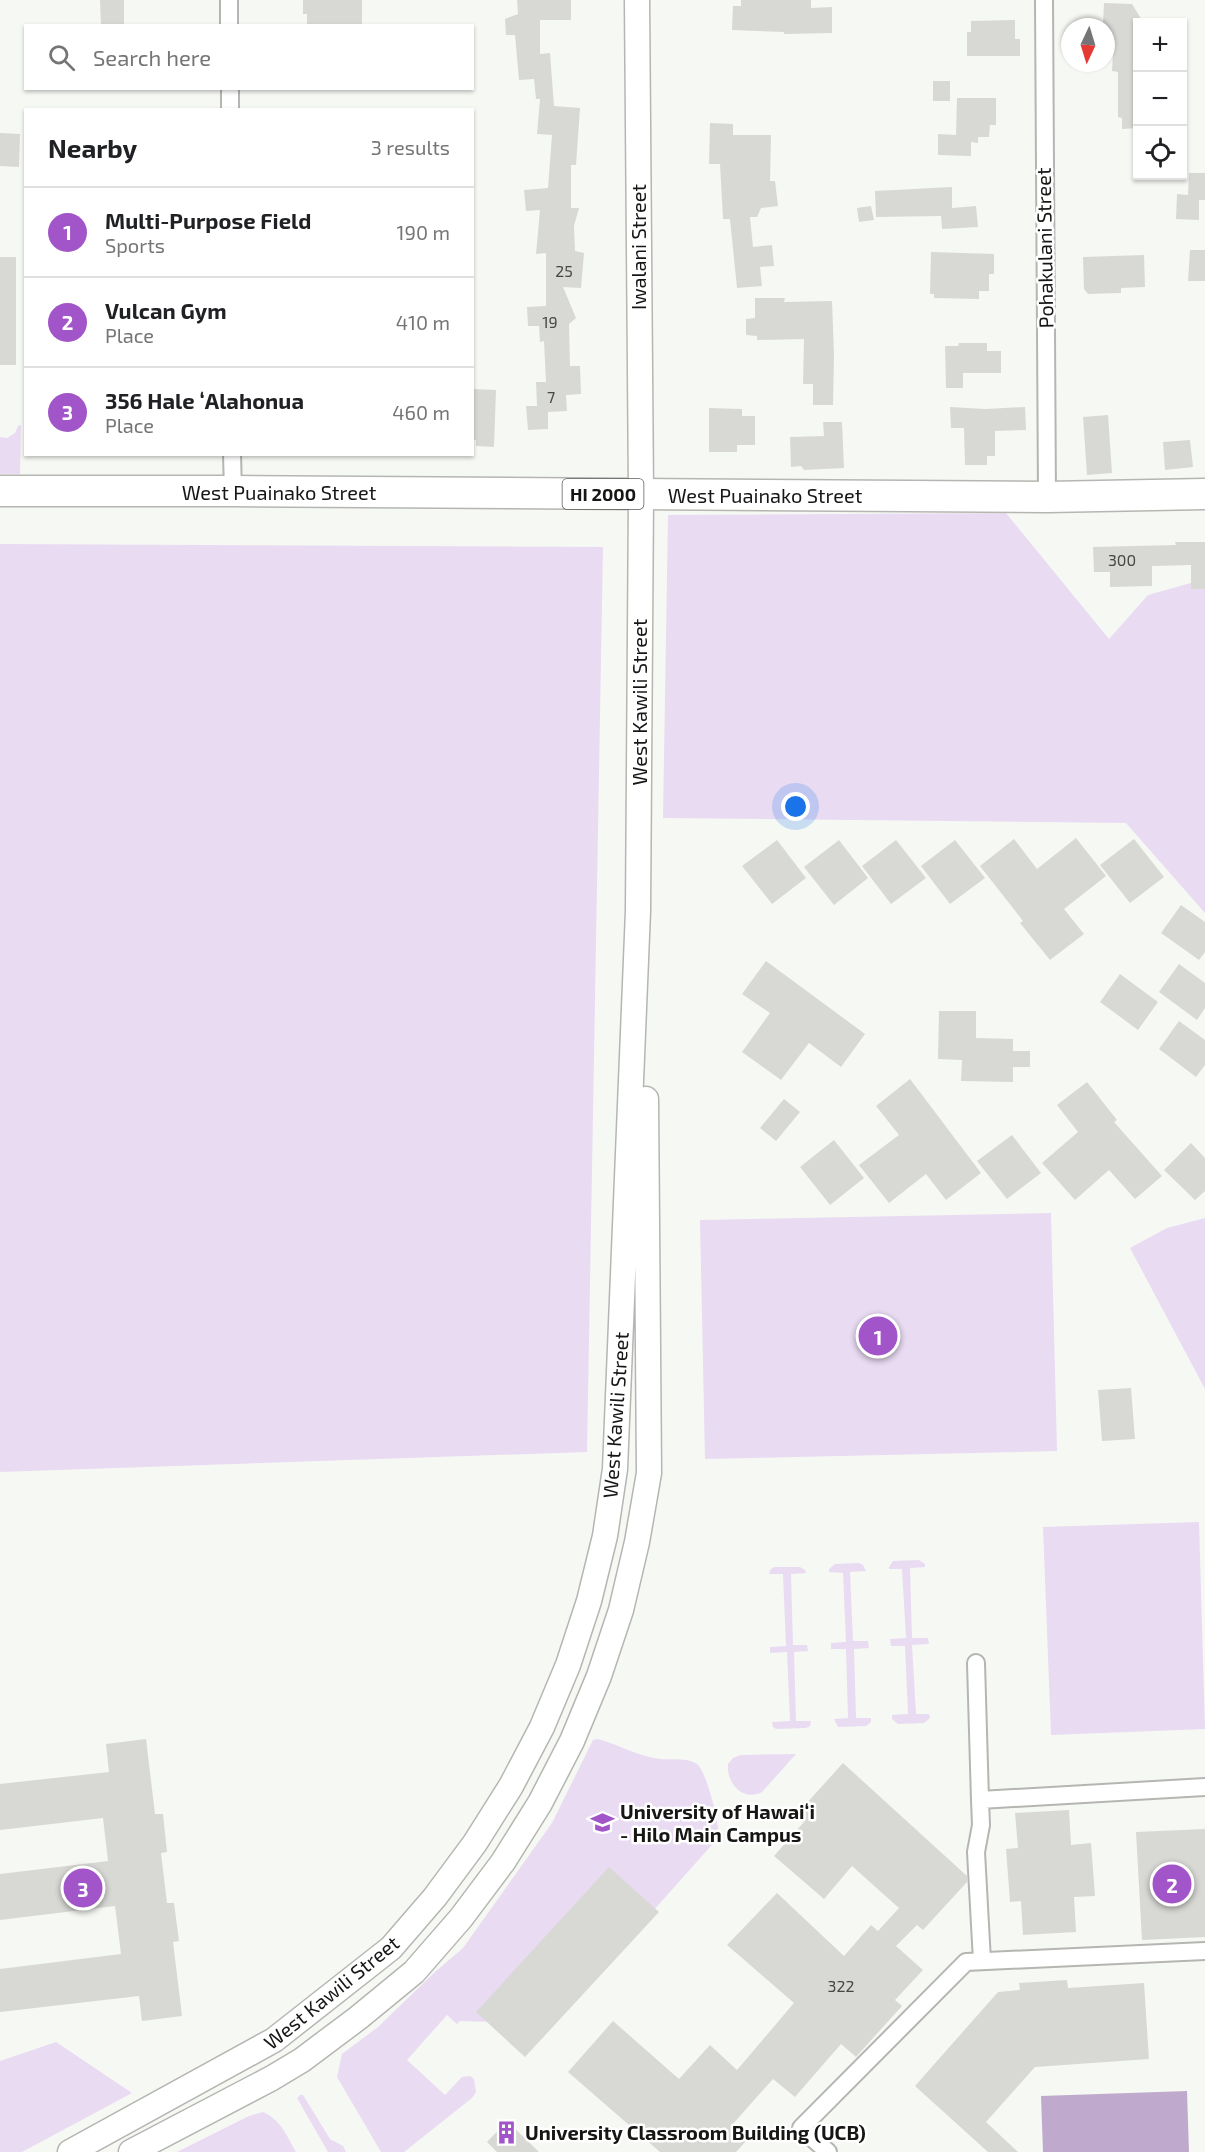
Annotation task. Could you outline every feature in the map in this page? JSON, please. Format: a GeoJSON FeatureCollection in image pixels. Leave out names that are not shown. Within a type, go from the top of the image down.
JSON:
{"type":"FeatureCollection","features":[{"type":"Feature","properties":{"kind":"highway","name":"West Puainako Street"},"geometry":{"type":"LineString","coordinates":[[0,491],[1047,497],[1205,494]]}},
{"type":"Feature","properties":{"kind":"street"},"geometry":{"type":"LineString","coordinates":[[229,0],[229,24]]}},
{"type":"Feature","properties":{"kind":"street","name":"Iwalani Street"},"geometry":{"type":"LineString","coordinates":[[637,0],[641,494]]}},
{"type":"Feature","properties":{"kind":"street","name":"Pohakulani Street"},"geometry":{"type":"LineString","coordinates":[[1044,0],[1047,497]]}},
{"type":"Feature","properties":{"kind":"street"},"geometry":{"type":"LineString","coordinates":[[230,90],[230,108]]}},
{"type":"Feature","properties":{"kind":"street"},"geometry":{"type":"LineString","coordinates":[[232,456],[232,491]]}},
{"type":"Feature","properties":{"kind":"street","name":"West Kawili Street"},"geometry":{"type":"LineString","coordinates":[[70,2152],[256,2051],[329,1999],[391,1948],[435,1897],[475,1843],[511,1786],[542,1727],[568,1665],[589,1601],[605,1536],[615,1469],[638,910],[641,494]]}},
{"type":"Feature","properties":{"kind":"street","name":"West Kawili Street"},"geometry":{"type":"LineString","coordinates":[[131,2152],[302,2060],[414,1972],[461,1918],[506,1856],[540,1803],[572,1741],[599,1676],[621,1610],[637,1542],[649,1473],[647,1116],[638,910]]}},
{"type":"Feature","properties":{"kind":"street"},"geometry":{"type":"LineString","coordinates":[[976,1663],[981,1826],[976,1852],[981,1961]]}},
{"type":"Feature","properties":{"kind":"street"},"geometry":{"type":"LineString","coordinates":[[980,1800],[1205,1787]]}},
{"type":"Feature","properties":{"kind":"street"},"geometry":{"type":"LineString","coordinates":[[828,2152],[801,2128],[966,1962],[1205,1951]]}},
{"type":"Feature","properties":{"kind":"shaded area"},"geometry":{"type":"Polygon","coordinates":[[[21,425],[20,474],[0,474],[0,437],[7,438],[21,425]]]}},
{"type":"Feature","properties":{"kind":"shaded area"},"geometry":{"type":"Polygon","coordinates":[[[1006,513],[1109,639],[1148,595],[1205,579],[1205,913],[1126,823],[663,818],[668,515],[1006,513]]]}},
{"type":"Feature","properties":{"kind":"shaded area"},"geometry":{"type":"Polygon","coordinates":[[[0,544],[603,547],[587,1452],[0,1472],[0,544]]]}},
{"type":"Feature","properties":{"kind":"shaded area"},"geometry":{"type":"Polygon","coordinates":[[[1051,1213],[1057,1451],[705,1459],[700,1220],[1051,1213]]]}},
{"type":"Feature","properties":{"kind":"shaded area"},"geometry":{"type":"Polygon","coordinates":[[[1205,1218],[1205,1389],[1130,1248],[1167,1228],[1205,1218]]]}},
{"type":"Feature","properties":{"kind":"shaded area"},"geometry":{"type":"Polygon","coordinates":[[[1199,1522],[1205,1729],[1051,1735],[1043,1527],[1199,1522]]]}},
{"type":"Feature","properties":{"kind":"shaded area"},"geometry":{"type":"Polygon","coordinates":[[[919,1560],[925,1564],[925,1567],[910,1568],[912,1638],[928,1638],[929,1644],[912,1645],[916,1714],[929,1714],[930,1718],[924,1723],[898,1724],[892,1719],[892,1715],[908,1714],[905,1646],[891,1646],[890,1639],[906,1638],[902,1569],[889,1569],[889,1567],[893,1561],[919,1560]]]}},
{"type":"Feature","properties":{"kind":"shaded area"},"geometry":{"type":"Polygon","coordinates":[[[859,1563],[866,1571],[850,1572],[853,1641],[868,1641],[869,1648],[854,1649],[856,1718],[871,1718],[871,1722],[866,1726],[838,1727],[834,1719],[848,1718],[846,1649],[831,1649],[831,1643],[846,1642],[843,1573],[829,1572],[829,1569],[835,1564],[859,1563]]]}},
{"type":"Feature","properties":{"kind":"shaded area"},"geometry":{"type":"Polygon","coordinates":[[[774,1567],[800,1567],[806,1573],[791,1574],[793,1645],[807,1645],[808,1651],[794,1652],[796,1721],[811,1721],[810,1726],[806,1728],[776,1729],[772,1722],[790,1721],[787,1652],[770,1653],[770,1647],[786,1646],[783,1574],[769,1574],[774,1567]]]}},
{"type":"Feature","properties":{"kind":"shaded area"},"geometry":{"type":"Polygon","coordinates":[[[598,1739],[652,1758],[684,1760],[697,1764],[701,1768],[712,1799],[718,1838],[644,1921],[532,2023],[460,2021],[457,2024],[447,2015],[407,2060],[445,2095],[462,2077],[470,2076],[474,2079],[476,2092],[472,2098],[404,2152],[381,2152],[337,2077],[342,2054],[378,2027],[463,1948],[552,1823],[593,1740],[598,1739]]]}},
{"type":"Feature","properties":{"kind":"shaded area"},"geometry":{"type":"Polygon","coordinates":[[[796,1754],[762,1792],[748,1795],[742,1793],[730,1778],[728,1764],[733,1758],[741,1755],[796,1754]]]}},
{"type":"Feature","properties":{"kind":"shaded area"},"geometry":{"type":"Polygon","coordinates":[[[56,2042],[132,2093],[22,2152],[0,2152],[0,2061],[56,2042]]]}},
{"type":"Feature","properties":{"kind":"shaded area"},"geometry":{"type":"Polygon","coordinates":[[[1187,2091],[1189,2152],[1043,2152],[1041,2096],[1187,2091]]]}},
{"type":"Feature","properties":{"kind":"shaded area"},"geometry":{"type":"Polygon","coordinates":[[[303,2095],[330,2139],[343,2146],[346,2152],[328,2152],[297,2098],[303,2095]]]}},
{"type":"Feature","properties":{"kind":"shaded area"},"geometry":{"type":"Polygon","coordinates":[[[263,2112],[279,2124],[296,2152],[177,2152],[249,2116],[263,2112]]]}},
{"type":"Feature","properties":{"kind":"building"},"geometry":{"type":"Polygon","coordinates":[[[100,0],[124,0],[124,24],[101,24],[100,0]]]}},
{"type":"Feature","properties":{"kind":"building"},"geometry":{"type":"Polygon","coordinates":[[[303,0],[362,0],[362,24],[307,24],[307,14],[303,14],[303,0]]]}},
{"type":"Feature","properties":{"kind":"building"},"geometry":{"type":"Polygon","coordinates":[[[517,0],[571,0],[571,20],[540,20],[540,54],[550,53],[554,106],[580,108],[576,165],[571,165],[571,208],[579,208],[574,226],[575,251],[584,253],[581,288],[563,287],[576,318],[569,324],[570,366],[580,366],[581,394],[566,395],[567,411],[548,412],[548,429],[528,430],[526,406],[537,406],[536,382],[546,382],[544,341],[540,342],[539,326],[528,326],[527,307],[546,306],[546,253],[536,254],[540,210],[526,211],[524,190],[548,188],[552,135],[537,134],[540,99],[536,99],[534,79],[519,80],[515,35],[506,35],[505,19],[518,14],[517,0]]]}},
{"type":"Feature","properties":{"kind":"building"},"geometry":{"type":"Polygon","coordinates":[[[741,0],[811,0],[811,8],[832,7],[832,33],[784,34],[784,32],[732,30],[733,6],[741,6],[741,0]]]}},
{"type":"Feature","properties":{"kind":"building"},"geometry":{"type":"Polygon","coordinates":[[[1104,3],[1132,4],[1141,18],[1133,18],[1133,128],[1122,129],[1122,118],[1118,117],[1115,18],[1103,18],[1104,3]]]}},
{"type":"Feature","properties":{"kind":"building"},"geometry":{"type":"Polygon","coordinates":[[[1015,20],[1015,39],[1020,39],[1020,56],[967,56],[967,32],[971,32],[971,21],[1015,20]]]}},
{"type":"Feature","properties":{"kind":"building"},"geometry":{"type":"Polygon","coordinates":[[[933,81],[950,81],[950,101],[933,101],[933,81]]]}},
{"type":"Feature","properties":{"kind":"building"},"geometry":{"type":"Polygon","coordinates":[[[957,98],[996,98],[996,125],[990,125],[989,137],[978,137],[978,143],[971,142],[971,156],[938,155],[938,134],[956,135],[957,98]]]}},
{"type":"Feature","properties":{"kind":"building"},"geometry":{"type":"Polygon","coordinates":[[[710,123],[733,124],[733,135],[771,135],[770,181],[775,181],[778,206],[761,208],[757,217],[750,217],[753,247],[772,245],[774,266],[760,267],[762,286],[737,288],[730,219],[723,219],[720,164],[709,164],[710,123]]]}},
{"type":"Feature","properties":{"kind":"building"},"geometry":{"type":"Polygon","coordinates":[[[0,133],[20,134],[19,167],[0,166],[0,133]]]}},
{"type":"Feature","properties":{"kind":"building"},"geometry":{"type":"Polygon","coordinates":[[[1189,173],[1205,173],[1205,200],[1199,200],[1199,220],[1176,219],[1177,194],[1188,195],[1189,173]]]}},
{"type":"Feature","properties":{"kind":"building"},"geometry":{"type":"Polygon","coordinates":[[[952,187],[952,208],[976,206],[978,227],[942,229],[941,216],[876,217],[875,191],[952,187]]]}},
{"type":"Feature","properties":{"kind":"building"},"geometry":{"type":"Polygon","coordinates":[[[871,206],[874,220],[859,222],[857,208],[871,206]]]}},
{"type":"Feature","properties":{"kind":"building"},"geometry":{"type":"Polygon","coordinates":[[[1190,250],[1205,250],[1205,281],[1188,281],[1190,250]]]}},
{"type":"Feature","properties":{"kind":"building"},"geometry":{"type":"Polygon","coordinates":[[[931,252],[994,254],[994,274],[989,274],[989,291],[979,291],[979,299],[934,298],[934,294],[930,294],[931,252]]]}},
{"type":"Feature","properties":{"kind":"building"},"geometry":{"type":"Polygon","coordinates":[[[1144,255],[1145,287],[1121,288],[1121,293],[1088,294],[1084,289],[1083,257],[1144,255]]]}},
{"type":"Feature","properties":{"kind":"building"},"geometry":{"type":"Polygon","coordinates":[[[0,257],[16,257],[16,365],[0,365],[0,257]]]}},
{"type":"Feature","properties":{"kind":"building"},"geometry":{"type":"Polygon","coordinates":[[[755,298],[785,298],[784,302],[832,301],[833,405],[813,405],[813,384],[803,384],[804,339],[757,340],[757,336],[746,335],[746,319],[755,318],[755,298]]]}},
{"type":"Feature","properties":{"kind":"building"},"geometry":{"type":"Polygon","coordinates":[[[959,343],[987,343],[987,351],[1001,351],[1001,373],[963,373],[963,388],[946,388],[945,346],[958,346],[959,343]]]}},
{"type":"Feature","properties":{"kind":"building"},"geometry":{"type":"Polygon","coordinates":[[[474,389],[496,390],[494,447],[476,446],[476,440],[474,440],[474,389]]]}},
{"type":"Feature","properties":{"kind":"building"},"geometry":{"type":"Polygon","coordinates":[[[950,407],[985,409],[1025,407],[1026,430],[995,431],[995,456],[987,456],[987,465],[965,465],[964,428],[951,428],[950,407]]]}},
{"type":"Feature","properties":{"kind":"building"},"geometry":{"type":"Polygon","coordinates":[[[709,408],[742,409],[742,416],[755,416],[755,445],[737,445],[737,452],[709,452],[709,408]]]}},
{"type":"Feature","properties":{"kind":"building"},"geometry":{"type":"Polygon","coordinates":[[[1108,415],[1112,473],[1087,475],[1083,417],[1108,415]]]}},
{"type":"Feature","properties":{"kind":"building"},"geometry":{"type":"Polygon","coordinates":[[[823,422],[842,422],[844,468],[804,470],[801,466],[791,467],[790,437],[824,436],[823,422]]]}},
{"type":"Feature","properties":{"kind":"building"},"geometry":{"type":"Polygon","coordinates":[[[1190,440],[1193,467],[1165,470],[1163,442],[1190,440]]]}},
{"type":"Feature","properties":{"kind":"building"},"geometry":{"type":"Polygon","coordinates":[[[1175,542],[1205,542],[1205,589],[1191,589],[1191,565],[1152,566],[1152,586],[1110,587],[1110,572],[1094,572],[1093,547],[1176,545],[1175,542]]]}},
{"type":"Feature","properties":{"kind":"building"},"geometry":{"type":"Polygon","coordinates":[[[1076,838],[1106,876],[1064,909],[1084,934],[1050,960],[1020,923],[1023,921],[980,866],[1014,839],[1037,869],[1076,838]]]}},
{"type":"Feature","properties":{"kind":"building"},"geometry":{"type":"Polygon","coordinates":[[[1134,839],[1164,877],[1130,903],[1100,865],[1134,839]]]}},
{"type":"Feature","properties":{"kind":"building"},"geometry":{"type":"Polygon","coordinates":[[[777,840],[806,878],[772,904],[742,866],[777,840]]]}},
{"type":"Feature","properties":{"kind":"building"},"geometry":{"type":"Polygon","coordinates":[[[839,840],[868,878],[834,905],[804,867],[839,840]]]}},
{"type":"Feature","properties":{"kind":"building"},"geometry":{"type":"Polygon","coordinates":[[[896,840],[926,878],[891,904],[862,866],[896,840]]]}},
{"type":"Feature","properties":{"kind":"building"},"geometry":{"type":"Polygon","coordinates":[[[955,840],[985,878],[950,904],[921,866],[955,840]]]}},
{"type":"Feature","properties":{"kind":"building"},"geometry":{"type":"Polygon","coordinates":[[[1181,905],[1205,922],[1205,952],[1199,960],[1161,933],[1181,905]]]}},
{"type":"Feature","properties":{"kind":"building"},"geometry":{"type":"Polygon","coordinates":[[[766,961],[865,1034],[841,1067],[809,1043],[781,1080],[742,1052],[770,1013],[742,994],[766,961]]]}},
{"type":"Feature","properties":{"kind":"building"},"geometry":{"type":"Polygon","coordinates":[[[1179,964],[1205,983],[1205,1008],[1197,1020],[1159,992],[1179,964]]]}},
{"type":"Feature","properties":{"kind":"building"},"geometry":{"type":"Polygon","coordinates":[[[1120,974],[1158,1002],[1138,1030],[1100,1002],[1120,974]]]}},
{"type":"Feature","properties":{"kind":"building"},"geometry":{"type":"Polygon","coordinates":[[[939,1011],[976,1011],[976,1038],[1013,1039],[1013,1051],[1030,1051],[1030,1067],[1013,1067],[1013,1082],[961,1081],[962,1060],[938,1059],[939,1011]]]}},
{"type":"Feature","properties":{"kind":"building"},"geometry":{"type":"Polygon","coordinates":[[[1179,1021],[1205,1040],[1205,1065],[1196,1077],[1159,1049],[1179,1021]]]}},
{"type":"Feature","properties":{"kind":"building"},"geometry":{"type":"Polygon","coordinates":[[[910,1079],[981,1173],[946,1200],[926,1174],[889,1203],[859,1165],[899,1135],[876,1106],[910,1079]]]}},
{"type":"Feature","properties":{"kind":"building"},"geometry":{"type":"Polygon","coordinates":[[[1087,1082],[1117,1120],[1114,1122],[1162,1176],[1135,1199],[1109,1170],[1075,1200],[1042,1163],[1078,1132],[1057,1105],[1087,1082]]]}},
{"type":"Feature","properties":{"kind":"building"},"geometry":{"type":"Polygon","coordinates":[[[784,1099],[800,1112],[776,1141],[760,1128],[784,1099]]]}},
{"type":"Feature","properties":{"kind":"building"},"geometry":{"type":"Polygon","coordinates":[[[1012,1135],[1041,1173],[1007,1199],[977,1161],[1012,1135]]]}},
{"type":"Feature","properties":{"kind":"building"},"geometry":{"type":"Polygon","coordinates":[[[834,1140],[864,1178],[830,1205],[800,1167],[834,1140]]]}},
{"type":"Feature","properties":{"kind":"building"},"geometry":{"type":"Polygon","coordinates":[[[1191,1143],[1205,1158],[1205,1191],[1195,1200],[1164,1170],[1191,1143]]]}},
{"type":"Feature","properties":{"kind":"building"},"geometry":{"type":"Polygon","coordinates":[[[1131,1388],[1135,1439],[1102,1441],[1098,1390],[1131,1388]]]}},
{"type":"Feature","properties":{"kind":"building"},"geometry":{"type":"Polygon","coordinates":[[[146,1739],[155,1814],[163,1814],[167,1852],[161,1853],[167,1903],[174,1903],[179,1941],[173,1942],[182,2016],[142,2021],[139,1996],[0,2012],[0,1969],[121,1954],[115,1906],[0,1920],[0,1874],[108,1861],[103,1818],[0,1830],[0,1784],[109,1772],[106,1744],[146,1739]]]}},
{"type":"Feature","properties":{"kind":"building"},"geometry":{"type":"Polygon","coordinates":[[[843,1763],[967,1876],[967,1882],[923,1930],[917,1925],[896,1946],[923,1970],[895,2000],[902,2006],[856,2057],[841,2044],[795,2097],[773,2079],[732,2125],[748,2139],[736,2152],[660,2152],[568,2072],[613,2021],[679,2079],[710,2045],[737,2070],[794,2003],[727,1945],[777,1893],[844,1956],[871,1925],[878,1931],[899,1908],[852,1866],[824,1899],[774,1856],[804,1822],[796,1815],[843,1763]]]}},
{"type":"Feature","properties":{"kind":"building"},"geometry":{"type":"Polygon","coordinates":[[[1069,1810],[1071,1845],[1091,1843],[1095,1896],[1074,1897],[1076,1932],[1023,1935],[1021,1901],[1010,1902],[1006,1849],[1018,1848],[1015,1813],[1069,1810]]]}},
{"type":"Feature","properties":{"kind":"building"},"geometry":{"type":"Polygon","coordinates":[[[1205,1829],[1205,1937],[1142,1940],[1136,1832],[1205,1829]]]}},
{"type":"Feature","properties":{"kind":"building"},"geometry":{"type":"Polygon","coordinates":[[[609,1867],[659,1912],[525,2057],[476,2012],[609,1867]]]}},
{"type":"Feature","properties":{"kind":"building"},"geometry":{"type":"Polygon","coordinates":[[[1067,1980],[1068,1988],[1144,1983],[1149,2059],[1035,2067],[986,2122],[1018,2152],[988,2152],[915,2086],[998,1992],[1020,1990],[1019,1983],[1067,1980]]]}},
{"type":"Feature","properties":{"kind":"building","name":"University Classroom Building (UCB)"},"geometry":{"type":"Polygon","coordinates":[[[507,2121],[539,2152],[497,2152],[487,2142],[507,2121]]]}},
{"type":"Feature","properties":{"kind":"place","name":"Multi-Purpose Field"},"geometry":{"type":"Point","coordinates":[878,1336]}},
{"type":"Feature","properties":{"kind":"place","name":"University of Hawaiʻi - Hilo Main Campus"},"geometry":{"type":"Point","coordinates":[602,1823]}},
{"type":"Feature","properties":{"kind":"place","name":"Vulcan Gym"},"geometry":{"type":"Point","coordinates":[1172,1884]}},
{"type":"Feature","properties":{"kind":"place","name":"356 Hale ʻAlahonua"},"geometry":{"type":"Point","coordinates":[83,1888]}},
{"type":"Feature","properties":{"kind":"place","name":"University Classroom Building (UCB)"},"geometry":{"type":"Point","coordinates":[507,2132]}}]}
